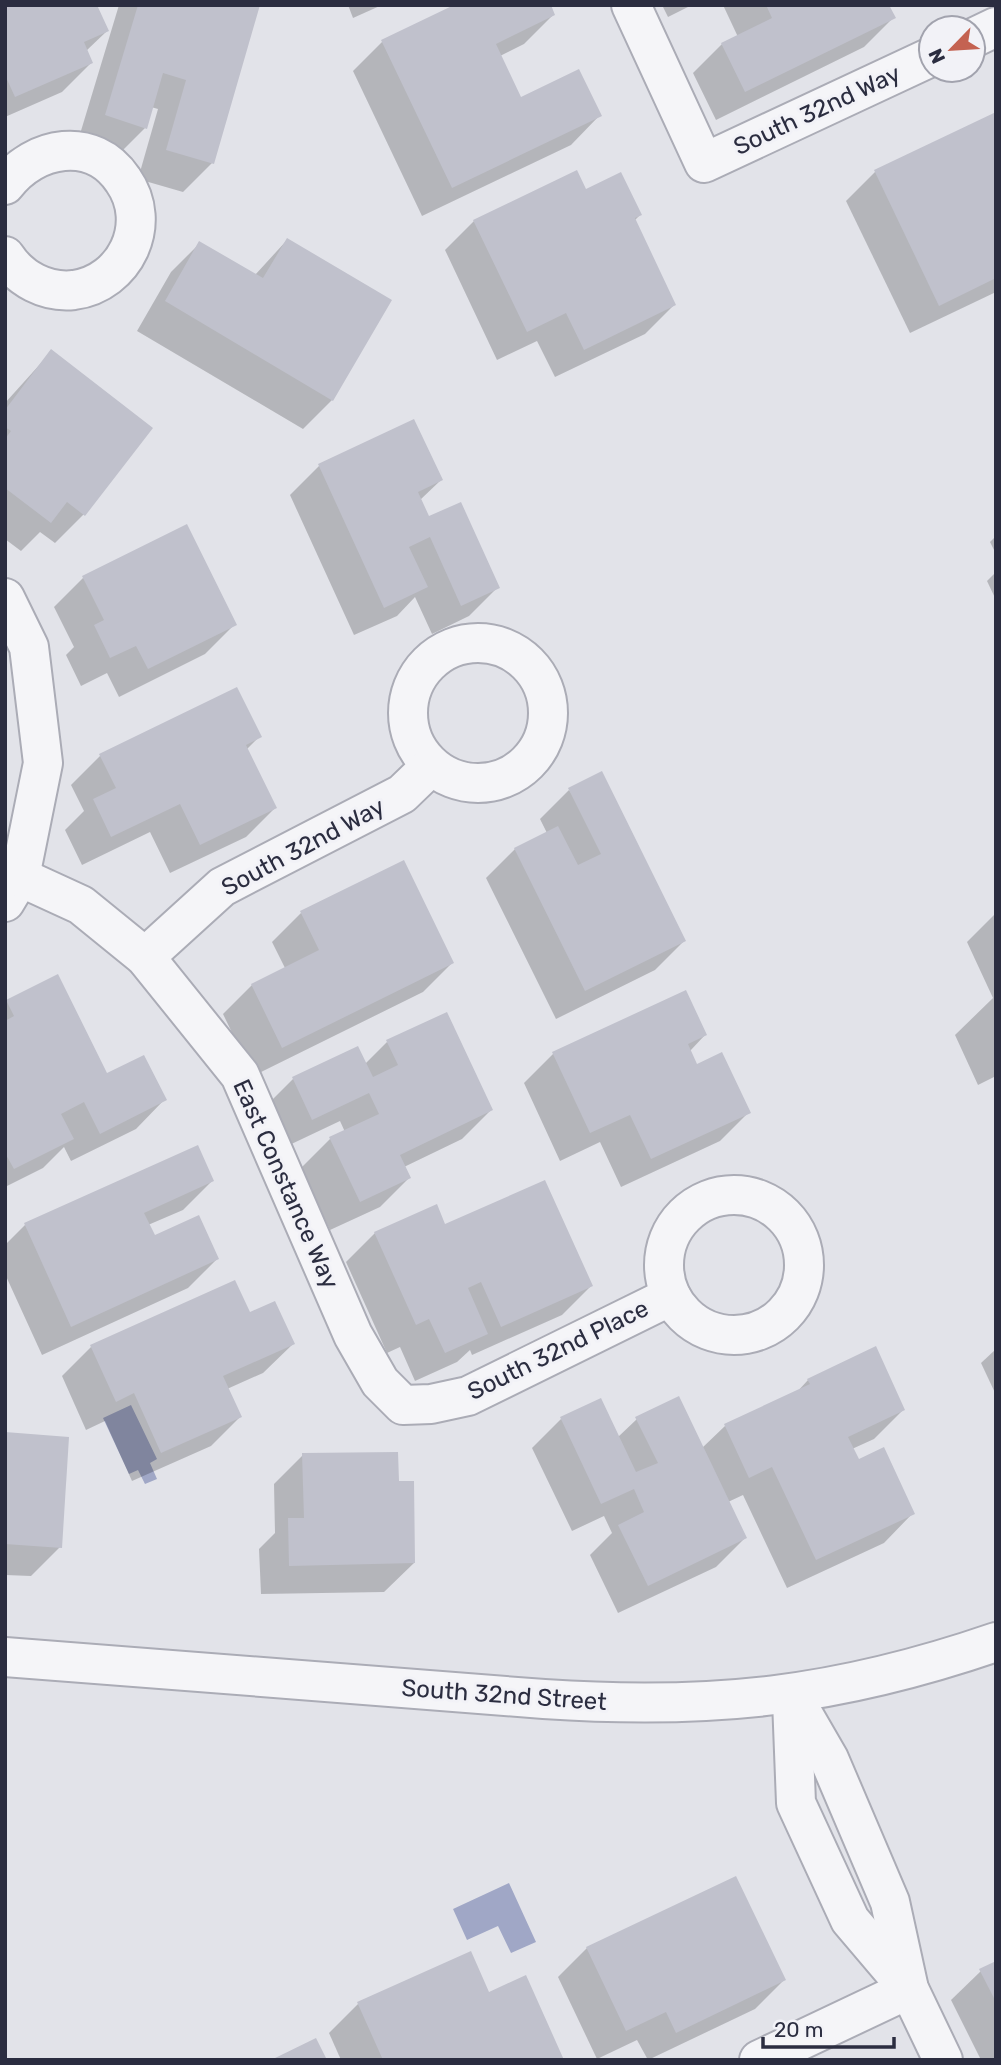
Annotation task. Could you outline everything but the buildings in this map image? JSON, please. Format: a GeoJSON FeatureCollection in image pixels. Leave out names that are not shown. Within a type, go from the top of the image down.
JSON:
{"type":"FeatureCollection","features":[{"type":"Feature","properties":{"kind":"street","name":"South 32nd Way"},"geometry":{"type":"LineString","coordinates":[[631,5],[704,163],[917,64]]}},
{"type":"Feature","properties":{"kind":"street"},"geometry":{"type":"LineString","coordinates":[[5,185],[17,169],[37,156],[60,150],[84,152],[106,163],[123,179],[133,200],[136,222],[132,244],[122,263],[106,278],[86,288],[64,291],[11,278]]}},
{"type":"Feature","properties":{"kind":"street"},"geometry":{"type":"LineString","coordinates":[[5,598],[29,647],[43,763],[13,889]]}},
{"type":"Feature","properties":{"kind":"street","name":"South 32nd Way"},"geometry":{"type":"LineString","coordinates":[[145,957],[222,887],[402,794],[431,766]]}},
{"type":"Feature","properties":{"kind":"street","name":"East Constance Way"},"geometry":{"type":"LineString","coordinates":[[13,889],[81,905],[145,957],[240,1075],[353,1335],[380,1382],[402,1405]]}},
{"type":"Feature","properties":{"kind":"street","name":"South 32nd Place"},"geometry":{"type":"LineString","coordinates":[[402,1405],[431,1404],[468,1396],[671,1296]]}},
{"type":"Feature","properties":{"kind":"street","name":"South 32nd Street"},"geometry":{"type":"LineString","coordinates":[[5,1657],[619,1704],[706,1703],[792,1695],[930,1664],[996,1642]]}},
{"type":"Feature","properties":{"kind":"street"},"geometry":{"type":"LineString","coordinates":[[792,1695],[829,1759],[890,1902],[909,1989],[943,2060]]}},
{"type":"Feature","properties":{"kind":"street"},"geometry":{"type":"LineString","coordinates":[[792,1695],[796,1803],[850,1920],[909,1989]]}},
{"type":"Feature","properties":{"kind":"street"},"geometry":{"type":"LineString","coordinates":[[831,1880],[871,1859]]}},
{"type":"Feature","properties":{"kind":"street"},"geometry":{"type":"LineString","coordinates":[[759,2060],[909,1989]]}},
{"type":"Feature","properties":{"kind":"water"},"geometry":{"type":"Polygon","coordinates":[[[131,1405],[157,1459],[150,1463],[157,1479],[145,1484],[138,1470],[129,1474],[103,1418],[131,1405]]]}},
{"type":"Feature","properties":{"kind":"water"},"geometry":{"type":"Polygon","coordinates":[[[509,1883],[536,1942],[511,1953],[498,1926],[467,1940],[453,1909],[509,1883]]]}}]}
